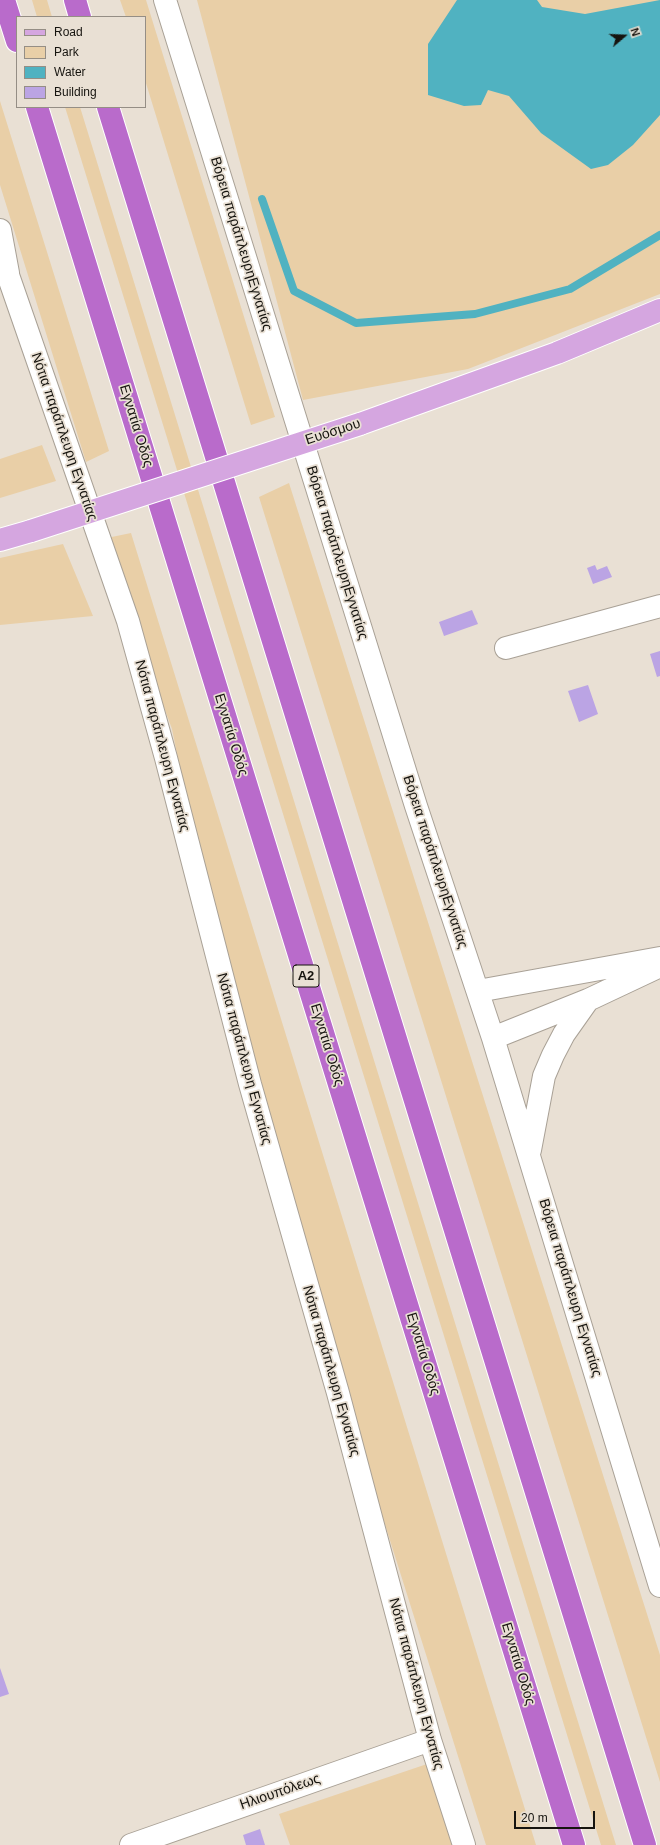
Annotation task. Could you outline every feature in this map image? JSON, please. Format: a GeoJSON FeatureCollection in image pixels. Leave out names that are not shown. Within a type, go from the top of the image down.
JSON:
{"type":"FeatureCollection","features":[{"type":"Feature","properties":{"kind":"highway"},"geometry":{"type":"LineString","coordinates":[[4,0],[16,38]]}},
{"type":"Feature","properties":{"kind":"highway"},"geometry":{"type":"LineString","coordinates":[[75,0],[80,16]]}},
{"type":"Feature","properties":{"kind":"highway","name":"Εγνατία Οδός"},"geometry":{"type":"LineString","coordinates":[[37,108],[574,1845]]}},
{"type":"Feature","properties":{"kind":"highway"},"geometry":{"type":"LineString","coordinates":[[108,108],[645,1845]]}},
{"type":"Feature","properties":{"kind":"main road","name":"Ευόσμου"},"geometry":{"type":"LineString","coordinates":[[0,540],[360,424],[557,353],[660,310]]}},
{"type":"Feature","properties":{"kind":"street","name":"Βόρεια παράπλευρηΕγνατίας"},"geometry":{"type":"LineString","coordinates":[[165,0],[414,799],[478,991]]}},
{"type":"Feature","properties":{"kind":"street","name":"Νότια παράπλευρη Εγνατίας"},"geometry":{"type":"LineString","coordinates":[[0,230],[4,269],[128,621],[166,758],[250,1084],[338,1393],[430,1740],[464,1845]]}},
{"type":"Feature","properties":{"kind":"street"},"geometry":{"type":"LineString","coordinates":[[506,648],[660,606]]}},
{"type":"Feature","properties":{"kind":"street"},"geometry":{"type":"LineString","coordinates":[[478,991],[660,958]]}},
{"type":"Feature","properties":{"kind":"street"},"geometry":{"type":"LineString","coordinates":[[493,1038],[588,1000],[660,966]]}},
{"type":"Feature","properties":{"kind":"street","name":"Βόρεια παράπλευρη Εγνατίας"},"geometry":{"type":"LineString","coordinates":[[478,991],[660,1586]]}},
{"type":"Feature","properties":{"kind":"street"},"geometry":{"type":"LineString","coordinates":[[529,1155],[544,1076],[564,1034],[588,1000]]}},
{"type":"Feature","properties":{"kind":"street","name":"Ηλιουπόλεως"},"geometry":{"type":"LineString","coordinates":[[131,1845],[430,1740]]}},
{"type":"Feature","properties":{"kind":"green space"},"geometry":{"type":"Polygon","coordinates":[[[32,0],[47,0],[52,16],[37,16],[32,0]]]}},
{"type":"Feature","properties":{"kind":"green space"},"geometry":{"type":"Polygon","coordinates":[[[120,0],[146,0],[275,417],[251,425],[146,83],[146,16],[126,16],[120,0]]]}},
{"type":"Feature","properties":{"kind":"green space"},"geometry":{"type":"Polygon","coordinates":[[[197,0],[660,0],[660,294],[468,369],[303,400],[197,0]]]}},
{"type":"Feature","properties":{"kind":"green space"},"geometry":{"type":"Polygon","coordinates":[[[0,101],[109,451],[86,462],[0,185],[0,101]]]}},
{"type":"Feature","properties":{"kind":"green space"},"geometry":{"type":"Polygon","coordinates":[[[65,108],[80,108],[616,1845],[601,1845],[65,108]]]}},
{"type":"Feature","properties":{"kind":"green space"},"geometry":{"type":"Polygon","coordinates":[[[42,445],[56,481],[0,498],[0,459],[42,445]]]}},
{"type":"Feature","properties":{"kind":"green space"},"geometry":{"type":"Polygon","coordinates":[[[289,483],[660,1655],[660,1782],[259,497],[289,483]]]}},
{"type":"Feature","properties":{"kind":"green space"},"geometry":{"type":"Polygon","coordinates":[[[131,533],[536,1845],[486,1845],[238,1058],[172,729],[102,539],[131,533]]]}},
{"type":"Feature","properties":{"kind":"green space"},"geometry":{"type":"Polygon","coordinates":[[[63,544],[93,616],[0,625],[0,558],[63,544]]]}},
{"type":"Feature","properties":{"kind":"green space"},"geometry":{"type":"Polygon","coordinates":[[[430,1763],[456,1845],[290,1845],[279,1814],[430,1763]]]}},
{"type":"Feature","properties":{"kind":"water"},"geometry":{"type":"Polygon","coordinates":[[[457,0],[537,0],[542,7],[585,14],[660,0],[660,115],[633,145],[608,165],[591,169],[541,133],[509,96],[488,90],[481,105],[464,106],[428,95],[428,44],[457,0]]]}},
{"type":"Feature","properties":{"kind":"building"},"geometry":{"type":"Polygon","coordinates":[[[595,565],[597,570],[607,566],[612,577],[593,584],[587,568],[595,565]]]}},
{"type":"Feature","properties":{"kind":"building"},"geometry":{"type":"Polygon","coordinates":[[[472,610],[478,624],[444,636],[439,622],[472,610]]]}},
{"type":"Feature","properties":{"kind":"building"},"geometry":{"type":"Polygon","coordinates":[[[660,651],[660,676],[657,677],[650,654],[660,651]]]}},
{"type":"Feature","properties":{"kind":"building"},"geometry":{"type":"Polygon","coordinates":[[[588,685],[598,714],[579,722],[568,691],[588,685]]]}},
{"type":"Feature","properties":{"kind":"building"},"geometry":{"type":"Polygon","coordinates":[[[0,1668],[9,1694],[0,1697],[0,1668]]]}},
{"type":"Feature","properties":{"kind":"building"},"geometry":{"type":"Polygon","coordinates":[[[260,1829],[265,1845],[246,1845],[243,1835],[260,1829]]]}},
{"type":"Feature","properties":{"kind":"waterway"},"geometry":{"type":"LineString","coordinates":[[262,199],[294,291],[356,323],[475,314],[570,289],[660,235]]}}]}
